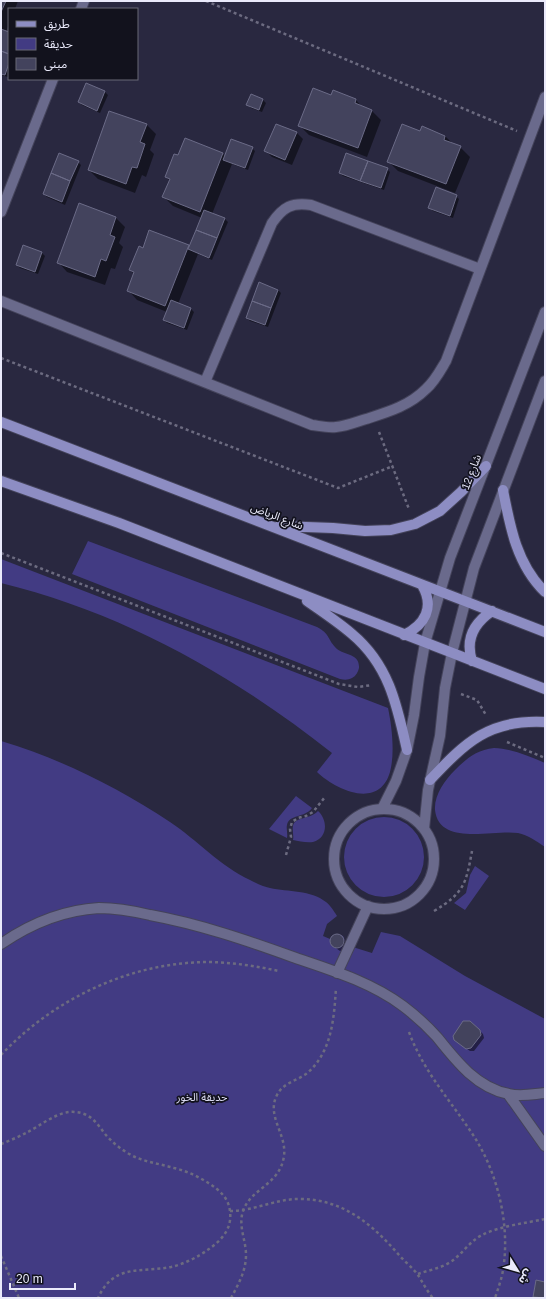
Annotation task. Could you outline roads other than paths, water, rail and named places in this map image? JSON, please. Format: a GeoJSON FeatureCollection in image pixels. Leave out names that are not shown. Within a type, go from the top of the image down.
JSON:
{"type":"FeatureCollection","features":[{"type":"Feature","properties":{"kind":"main road","name":"شارع الرياض"},"geometry":{"type":"LineString","coordinates":[[1,422],[545,632]]}},
{"type":"Feature","properties":{"kind":"main road"},"geometry":{"type":"LineString","coordinates":[[271,526],[333,528],[365,531],[391,530],[415,524],[440,511],[486,466]]}},
{"type":"Feature","properties":{"kind":"main road"},"geometry":{"type":"LineString","coordinates":[[1,481],[119,523],[404,636],[472,660],[545,689]]}},
{"type":"Feature","properties":{"kind":"main road"},"geometry":{"type":"LineString","coordinates":[[503,490],[510,528],[518,550],[529,572],[545,592]]}},
{"type":"Feature","properties":{"kind":"main road"},"geometry":{"type":"LineString","coordinates":[[404,636],[417,628],[425,617],[427,611],[427,598],[422,585]]}},
{"type":"Feature","properties":{"kind":"main road"},"geometry":{"type":"LineString","coordinates":[[293,591],[353,634],[378,663],[387,679],[398,710],[406,750]]}},
{"type":"Feature","properties":{"kind":"main road"},"geometry":{"type":"LineString","coordinates":[[472,660],[470,653],[471,637],[478,622],[492,611]]}},
{"type":"Feature","properties":{"kind":"main road"},"geometry":{"type":"LineString","coordinates":[[430,780],[458,751],[481,734],[510,724],[527,721],[545,722]]}},
{"type":"Feature","properties":{"kind":"street"},"geometry":{"type":"LineString","coordinates":[[1,210],[54,80]]}},
{"type":"Feature","properties":{"kind":"street"},"geometry":{"type":"LineString","coordinates":[[1,300],[312,425],[337,427],[399,408],[414,400],[427,389],[438,376],[446,361],[545,98]]}},
{"type":"Feature","properties":{"kind":"street"},"geometry":{"type":"LineString","coordinates":[[205,382],[272,223],[278,213],[288,206],[300,204],[311,205],[480,269]]}},
{"type":"Feature","properties":{"kind":"street","name":"شارع 12"},"geometry":{"type":"LineString","coordinates":[[382,809],[396,781],[406,750],[414,715],[425,643],[450,558],[545,312]]}},
{"type":"Feature","properties":{"kind":"street"},"geometry":{"type":"LineString","coordinates":[[424,829],[426,803],[440,736],[445,688],[452,653],[474,568],[545,381]]}},
{"type":"Feature","properties":{"kind":"street"},"geometry":{"type":"LineString","coordinates":[[382,809],[396,811],[410,816],[424,829],[430,839],[434,857],[432,874],[427,885],[419,895],[410,902],[389,909],[368,906],[352,897],[340,883],[335,866],[335,855],[340,836],[353,820],[371,811],[382,809]]}},
{"type":"Feature","properties":{"kind":"street"},"geometry":{"type":"LineString","coordinates":[[337,973],[368,906]]}},
{"type":"Feature","properties":{"kind":"street"},"geometry":{"type":"LineString","coordinates":[[1,944],[34,924],[55,916],[100,908],[122,909],[163,917],[222,933],[337,973],[384,994],[403,1006],[421,1021],[454,1060],[468,1073],[491,1088],[508,1094],[526,1095],[545,1093]]}},
{"type":"Feature","properties":{"kind":"street"},"geometry":{"type":"LineString","coordinates":[[508,1094],[545,1146]]}},
{"type":"Feature","properties":{"kind":"park label","name":"حديقة الخور"},"geometry":{"type":"Point","coordinates":[202,1097]}}]}
